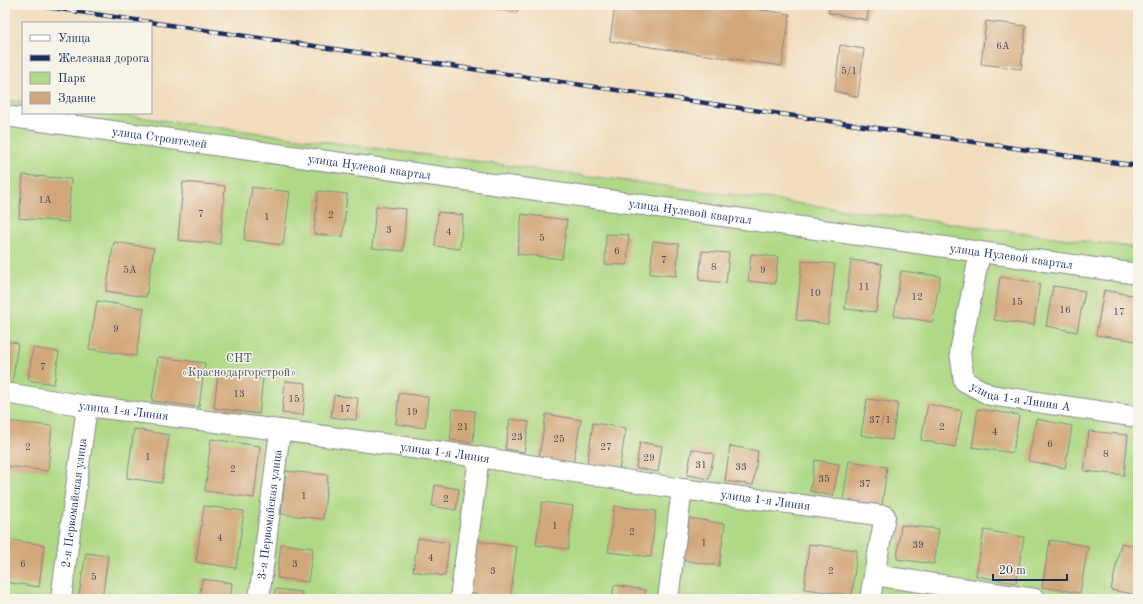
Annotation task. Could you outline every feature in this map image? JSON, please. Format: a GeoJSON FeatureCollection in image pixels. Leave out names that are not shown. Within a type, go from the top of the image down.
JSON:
{"type":"FeatureCollection","features":[{"type":"Feature","properties":{"kind":"street","name":"улица Строителей"},"geometry":{"type":"LineString","coordinates":[[5,116],[244,149]]}},
{"type":"Feature","properties":{"kind":"street","name":"улица Нулевой квартал"},"geometry":{"type":"LineString","coordinates":[[244,149],[1138,274]]}},
{"type":"Feature","properties":{"kind":"street","name":"улица 1-я Линия А"},"geometry":{"type":"LineString","coordinates":[[980,252],[960,352],[964,381],[990,395],[1138,417]]}},
{"type":"Feature","properties":{"kind":"street","name":"улица 1-я Линия"},"geometry":{"type":"LineString","coordinates":[[5,393],[87,406],[479,457],[682,489],[885,516],[874,575]]}},
{"type":"Feature","properties":{"kind":"street","name":"2-я Первомайская улица"},"geometry":{"type":"LineString","coordinates":[[61,599],[87,406]]}},
{"type":"Feature","properties":{"kind":"street","name":"3-я Первомайская улица"},"geometry":{"type":"LineString","coordinates":[[259,599],[280,430]]}},
{"type":"Feature","properties":{"kind":"street"},"geometry":{"type":"LineString","coordinates":[[460,599],[479,457]]}},
{"type":"Feature","properties":{"kind":"street"},"geometry":{"type":"LineString","coordinates":[[668,599],[682,489]]}},
{"type":"Feature","properties":{"kind":"street"},"geometry":{"type":"LineString","coordinates":[[870,599],[874,575],[1035,599]]}},
{"type":"Feature","properties":{"kind":"green space","name":"СНТ «Краснодаргорстрой»"},"geometry":{"type":"Polygon","coordinates":[[[5,100],[22,102],[22,114],[115,114],[1138,248],[1138,599],[5,599],[5,100]]]}},
{"type":"Feature","properties":{"kind":"building"},"geometry":{"type":"Polygon","coordinates":[[[480,5],[518,5],[517,13],[480,5]]]}},
{"type":"Feature","properties":{"kind":"building"},"geometry":{"type":"Polygon","coordinates":[[[615,5],[727,5],[790,14],[782,66],[610,41],[615,5]]]}},
{"type":"Feature","properties":{"kind":"building"},"geometry":{"type":"Polygon","coordinates":[[[830,5],[869,5],[867,20],[829,13],[830,5]]]}},
{"type":"Feature","properties":{"kind":"building"},"geometry":{"type":"Polygon","coordinates":[[[986,21],[1026,26],[1021,69],[981,64],[986,21]]]}},
{"type":"Feature","properties":{"kind":"building"},"geometry":{"type":"Polygon","coordinates":[[[840,45],[864,49],[858,97],[835,91],[840,45]]]}},
{"type":"Feature","properties":{"kind":"building"},"geometry":{"type":"Polygon","coordinates":[[[23,175],[71,179],[68,222],[19,218],[23,175]]]}},
{"type":"Feature","properties":{"kind":"building"},"geometry":{"type":"Polygon","coordinates":[[[183,182],[225,186],[220,244],[178,240],[183,182]]]}},
{"type":"Feature","properties":{"kind":"building"},"geometry":{"type":"Polygon","coordinates":[[[252,187],[290,192],[283,245],[244,240],[252,187]]]}},
{"type":"Feature","properties":{"kind":"building"},"geometry":{"type":"Polygon","coordinates":[[[318,191],[347,194],[343,237],[314,234],[318,191]]]}},
{"type":"Feature","properties":{"kind":"building"},"geometry":{"type":"Polygon","coordinates":[[[376,206],[406,209],[403,251],[372,248],[376,206]]]}},
{"type":"Feature","properties":{"kind":"building"},"geometry":{"type":"Polygon","coordinates":[[[438,212],[463,215],[460,249],[435,246],[438,212]]]}},
{"type":"Feature","properties":{"kind":"building"},"geometry":{"type":"Polygon","coordinates":[[[522,214],[567,220],[562,259],[517,254],[522,214]]]}},
{"type":"Feature","properties":{"kind":"building"},"geometry":{"type":"Polygon","coordinates":[[[606,234],[629,235],[627,265],[605,264],[606,234]]]}},
{"type":"Feature","properties":{"kind":"building"},"geometry":{"type":"Polygon","coordinates":[[[653,241],[679,244],[676,276],[650,274],[653,241]]]}},
{"type":"Feature","properties":{"kind":"building"},"geometry":{"type":"Polygon","coordinates":[[[114,242],[154,248],[146,297],[106,291],[114,242]]]}},
{"type":"Feature","properties":{"kind":"building"},"geometry":{"type":"Polygon","coordinates":[[[702,251],[729,253],[726,283],[699,280],[702,251]]]}},
{"type":"Feature","properties":{"kind":"building"},"geometry":{"type":"Polygon","coordinates":[[[751,254],[778,257],[775,284],[748,281],[751,254]]]}},
{"type":"Feature","properties":{"kind":"building"},"geometry":{"type":"Polygon","coordinates":[[[851,260],[882,264],[876,312],[845,309],[851,260]]]}},
{"type":"Feature","properties":{"kind":"building"},"geometry":{"type":"Polygon","coordinates":[[[802,261],[835,264],[828,324],[796,320],[802,261]]]}},
{"type":"Feature","properties":{"kind":"building"},"geometry":{"type":"Polygon","coordinates":[[[901,271],[940,276],[933,322],[894,316],[901,271]]]}},
{"type":"Feature","properties":{"kind":"building"},"geometry":{"type":"Polygon","coordinates":[[[1000,277],[1040,283],[1034,325],[994,320],[1000,277]]]}},
{"type":"Feature","properties":{"kind":"building"},"geometry":{"type":"Polygon","coordinates":[[[1053,286],[1085,291],[1077,332],[1046,326],[1053,286]]]}},
{"type":"Feature","properties":{"kind":"building"},"geometry":{"type":"Polygon","coordinates":[[[1104,290],[1138,296],[1138,327],[1136,341],[1096,335],[1104,290]]]}},
{"type":"Feature","properties":{"kind":"building"},"geometry":{"type":"Polygon","coordinates":[[[97,301],[144,308],[136,356],[89,349],[97,301]]]}},
{"type":"Feature","properties":{"kind":"building"},"geometry":{"type":"Polygon","coordinates":[[[5,341],[18,343],[12,384],[5,383],[5,341]]]}},
{"type":"Feature","properties":{"kind":"building"},"geometry":{"type":"Polygon","coordinates":[[[33,348],[59,352],[54,384],[28,380],[33,348]]]}},
{"type":"Feature","properties":{"kind":"building"},"geometry":{"type":"Polygon","coordinates":[[[158,357],[205,363],[199,407],[152,401],[158,357]]]}},
{"type":"Feature","properties":{"kind":"building"},"geometry":{"type":"Polygon","coordinates":[[[218,373],[263,378],[259,414],[214,408],[218,373]]]}},
{"type":"Feature","properties":{"kind":"building"},"geometry":{"type":"Polygon","coordinates":[[[285,381],[306,383],[303,415],[282,413],[285,381]]]}},
{"type":"Feature","properties":{"kind":"building"},"geometry":{"type":"Polygon","coordinates":[[[399,393],[428,397],[425,428],[396,424],[399,393]]]}},
{"type":"Feature","properties":{"kind":"building"},"geometry":{"type":"Polygon","coordinates":[[[334,395],[358,398],[356,420],[331,417],[334,395]]]}},
{"type":"Feature","properties":{"kind":"building"},"geometry":{"type":"Polygon","coordinates":[[[867,399],[898,403],[892,440],[861,435],[867,399]]]}},
{"type":"Feature","properties":{"kind":"building"},"geometry":{"type":"Polygon","coordinates":[[[928,404],[962,411],[955,447],[921,440],[928,404]]]}},
{"type":"Feature","properties":{"kind":"building"},"geometry":{"type":"Polygon","coordinates":[[[453,409],[475,411],[473,442],[450,440],[453,409]]]}},
{"type":"Feature","properties":{"kind":"building"},"geometry":{"type":"Polygon","coordinates":[[[978,409],[1019,415],[1013,453],[972,447],[978,409]]]}},
{"type":"Feature","properties":{"kind":"building"},"geometry":{"type":"Polygon","coordinates":[[[546,414],[581,420],[573,463],[539,457],[546,414]]]}},
{"type":"Feature","properties":{"kind":"building"},"geometry":{"type":"Polygon","coordinates":[[[510,419],[529,422],[524,452],[505,449],[510,419]]]}},
{"type":"Feature","properties":{"kind":"building"},"geometry":{"type":"Polygon","coordinates":[[[1036,419],[1072,426],[1065,468],[1028,461],[1036,419]]]}},
{"type":"Feature","properties":{"kind":"building"},"geometry":{"type":"Polygon","coordinates":[[[5,421],[52,426],[48,471],[5,466],[5,421]]]}},
{"type":"Feature","properties":{"kind":"building"},"geometry":{"type":"Polygon","coordinates":[[[593,423],[626,428],[619,470],[587,464],[593,423]]]}},
{"type":"Feature","properties":{"kind":"building"},"geometry":{"type":"Polygon","coordinates":[[[134,429],[169,435],[162,483],[127,478],[134,429]]]}},
{"type":"Feature","properties":{"kind":"building"},"geometry":{"type":"Polygon","coordinates":[[[1089,431],[1128,435],[1124,475],[1084,471],[1089,431]]]}},
{"type":"Feature","properties":{"kind":"building"},"geometry":{"type":"Polygon","coordinates":[[[211,439],[260,446],[254,498],[205,491],[211,439]]]}},
{"type":"Feature","properties":{"kind":"building"},"geometry":{"type":"Polygon","coordinates":[[[640,442],[662,446],[658,472],[636,468],[640,442]]]}},
{"type":"Feature","properties":{"kind":"building"},"geometry":{"type":"Polygon","coordinates":[[[730,446],[758,451],[753,485],[725,481],[730,446]]]}},
{"type":"Feature","properties":{"kind":"building"},"geometry":{"type":"Polygon","coordinates":[[[692,449],[714,454],[709,479],[687,475],[692,449]]]}},
{"type":"Feature","properties":{"kind":"building"},"geometry":{"type":"Polygon","coordinates":[[[815,460],[839,464],[833,496],[810,491],[815,460]]]}},
{"type":"Feature","properties":{"kind":"building"},"geometry":{"type":"Polygon","coordinates":[[[849,461],[887,467],[882,505],[843,500],[849,461]]]}},
{"type":"Feature","properties":{"kind":"building"},"geometry":{"type":"Polygon","coordinates":[[[286,471],[328,475],[323,519],[281,514],[286,471]]]}},
{"type":"Feature","properties":{"kind":"building"},"geometry":{"type":"Polygon","coordinates":[[[435,485],[459,489],[456,510],[432,506],[435,485]]]}},
{"type":"Feature","properties":{"kind":"building"},"geometry":{"type":"Polygon","coordinates":[[[542,502],[573,506],[568,549],[536,545],[542,502]]]}},
{"type":"Feature","properties":{"kind":"building"},"geometry":{"type":"Polygon","coordinates":[[[204,506],[244,511],[236,568],[196,562],[204,506]]]}},
{"type":"Feature","properties":{"kind":"building"},"geometry":{"type":"Polygon","coordinates":[[[614,506],[656,511],[651,557],[608,552],[614,506]]]}},
{"type":"Feature","properties":{"kind":"building"},"geometry":{"type":"Polygon","coordinates":[[[689,518],[725,524],[719,566],[683,560],[689,518]]]}},
{"type":"Feature","properties":{"kind":"building"},"geometry":{"type":"Polygon","coordinates":[[[901,525],[939,529],[934,564],[897,559],[901,525]]]}},
{"type":"Feature","properties":{"kind":"building"},"geometry":{"type":"Polygon","coordinates":[[[984,530],[1024,537],[1016,583],[976,576],[984,530]]]}},
{"type":"Feature","properties":{"kind":"building"},"geometry":{"type":"Polygon","coordinates":[[[418,538],[449,543],[445,576],[413,571],[418,538]]]}},
{"type":"Feature","properties":{"kind":"building"},"geometry":{"type":"Polygon","coordinates":[[[5,539],[44,545],[39,587],[5,582],[5,539]]]}},
{"type":"Feature","properties":{"kind":"building"},"geometry":{"type":"Polygon","coordinates":[[[1050,540],[1088,546],[1080,593],[1042,587],[1050,540]]]}},
{"type":"Feature","properties":{"kind":"building"},"geometry":{"type":"Polygon","coordinates":[[[476,541],[517,547],[510,599],[469,593],[476,541]]]}},
{"type":"Feature","properties":{"kind":"building"},"geometry":{"type":"Polygon","coordinates":[[[1121,543],[1138,547],[1138,595],[1111,590],[1121,543]]]}},
{"type":"Feature","properties":{"kind":"building"},"geometry":{"type":"Polygon","coordinates":[[[281,544],[313,548],[308,582],[277,578],[281,544]]]}},
{"type":"Feature","properties":{"kind":"building"},"geometry":{"type":"Polygon","coordinates":[[[809,544],[857,550],[852,595],[804,589],[809,544]]]}},
{"type":"Feature","properties":{"kind":"building"},"geometry":{"type":"Polygon","coordinates":[[[86,553],[108,556],[102,599],[79,595],[86,553]]]}},
{"type":"Feature","properties":{"kind":"building"},"geometry":{"type":"Polygon","coordinates":[[[202,579],[232,583],[230,599],[199,599],[202,579]]]}},
{"type":"Feature","properties":{"kind":"building"},"geometry":{"type":"Polygon","coordinates":[[[614,585],[646,590],[644,599],[612,599],[614,585]]]}},
{"type":"Feature","properties":{"kind":"building"},"geometry":{"type":"Polygon","coordinates":[[[275,589],[302,592],[301,599],[274,599],[275,589]]]}},
{"type":"Feature","properties":{"kind":"railway"},"geometry":{"type":"LineString","coordinates":[[32,5],[149,22]]}},
{"type":"Feature","properties":{"kind":"railway"},"geometry":{"type":"LineString","coordinates":[[152,22],[1138,166]]}}]}
